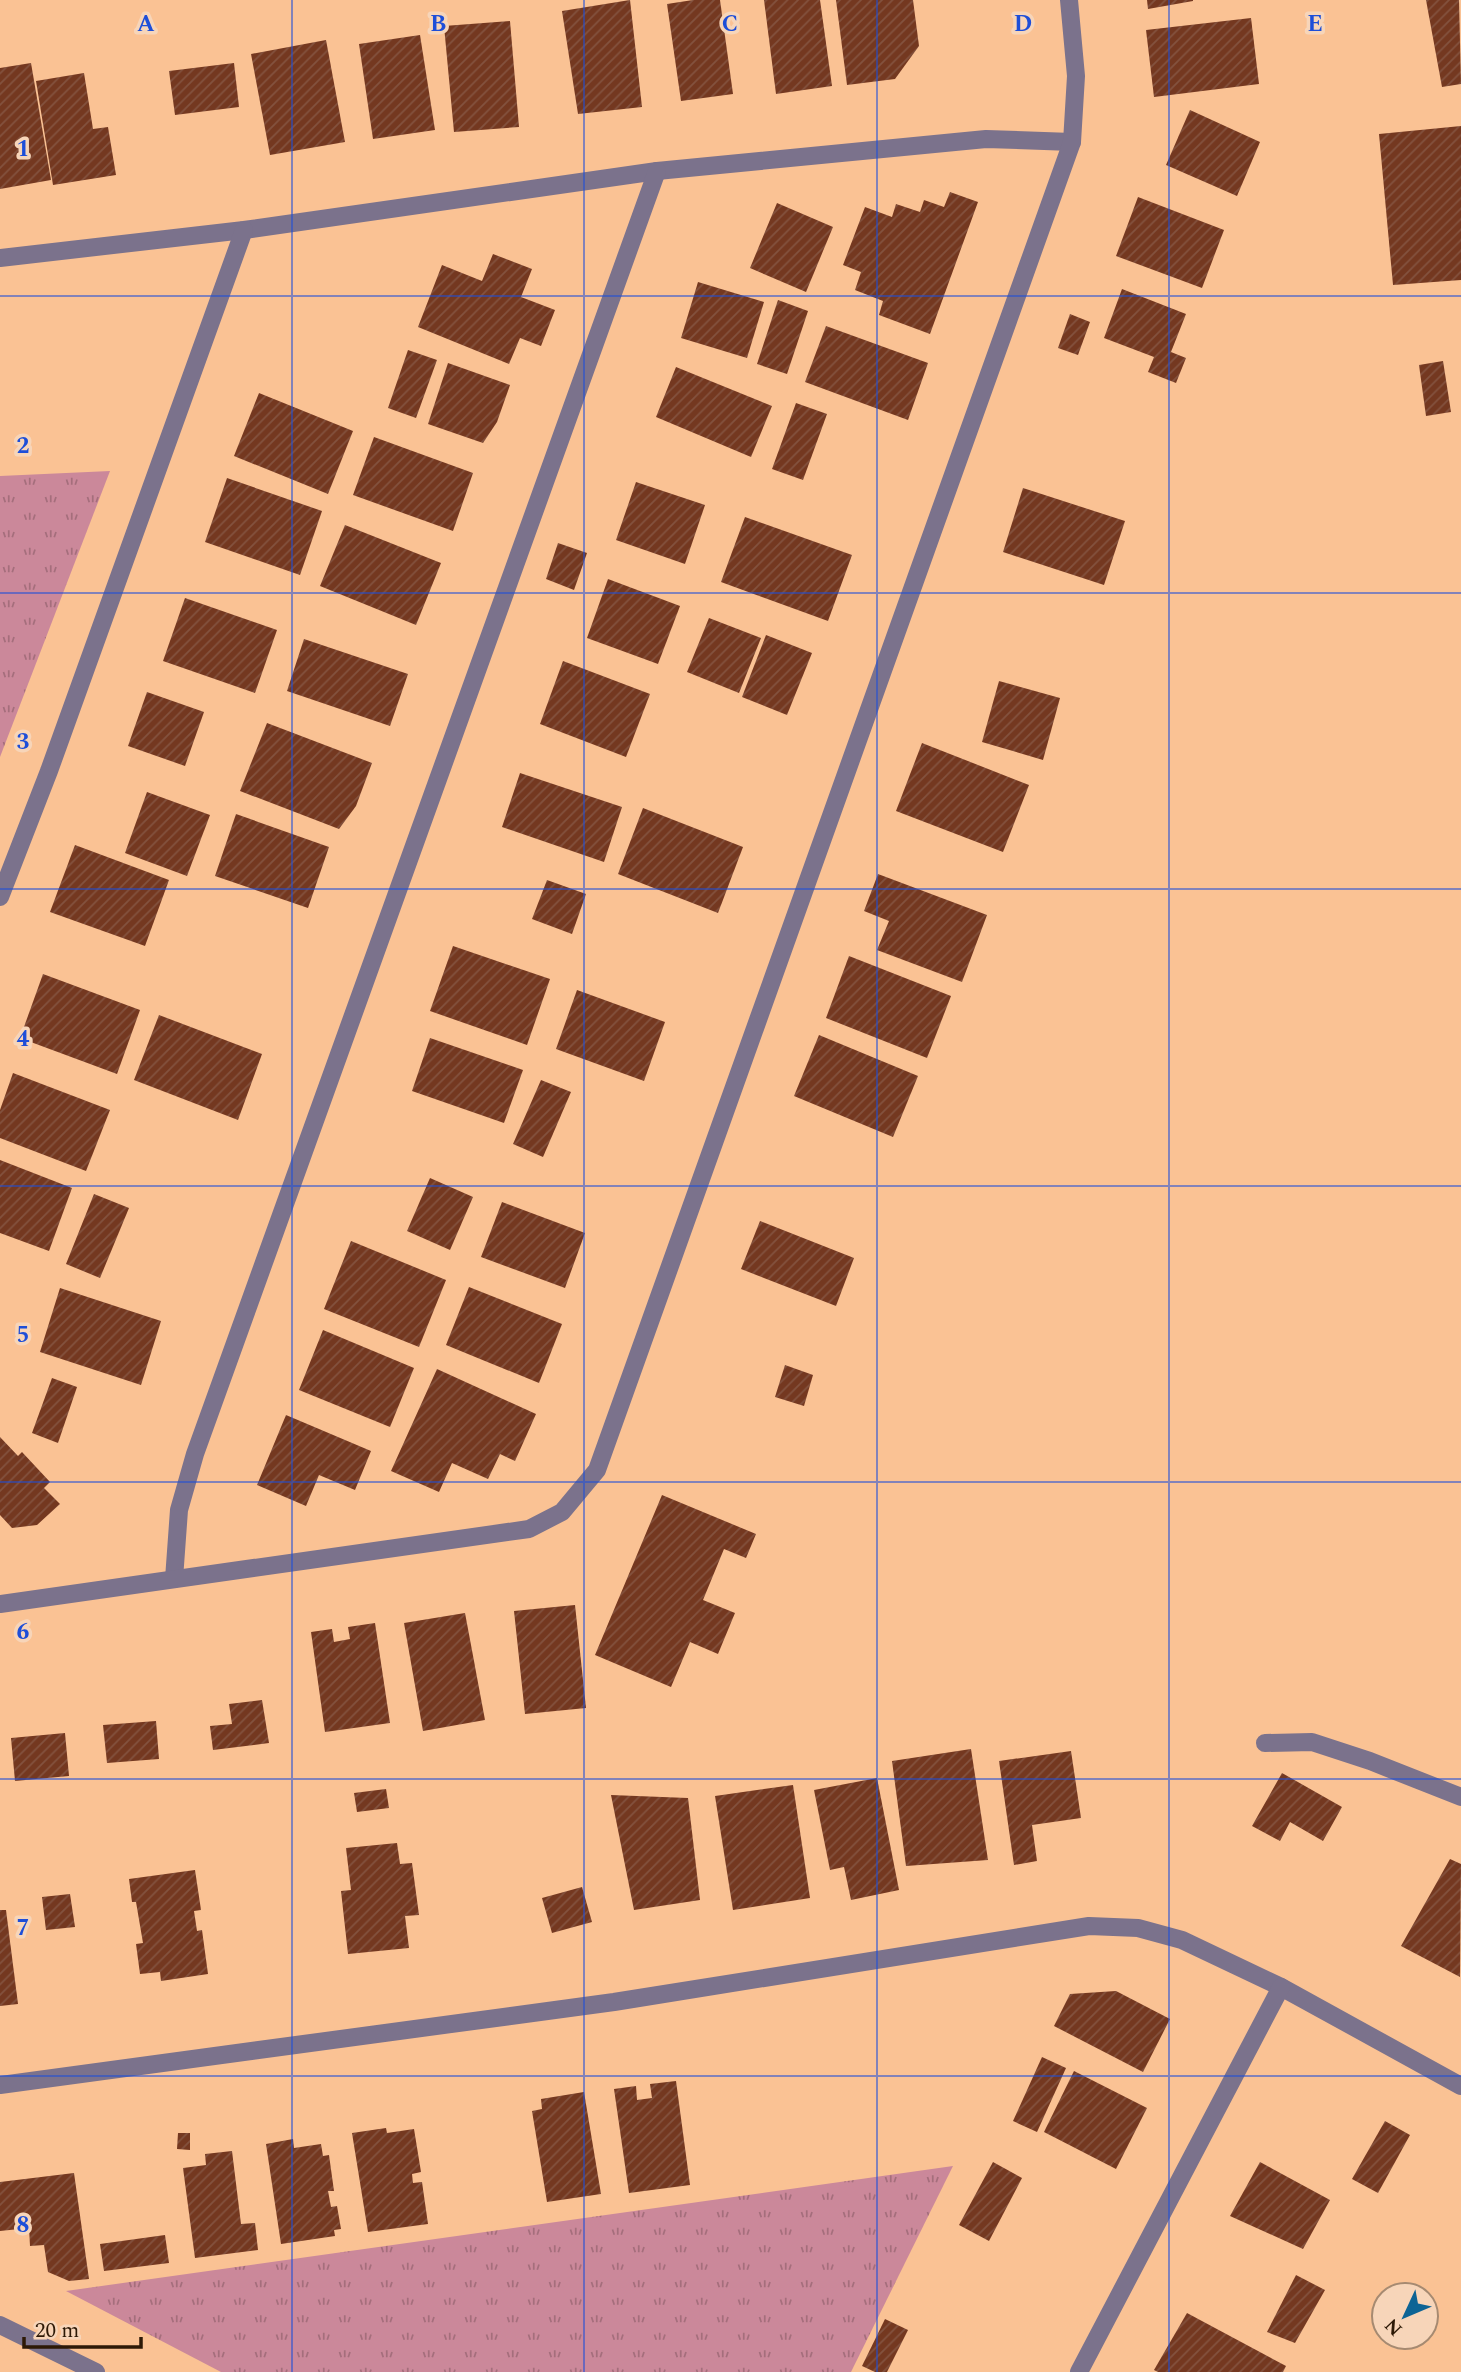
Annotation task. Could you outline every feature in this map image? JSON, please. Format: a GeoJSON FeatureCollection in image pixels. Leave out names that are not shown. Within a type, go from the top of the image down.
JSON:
{"type":"FeatureCollection","features":[{"type":"Feature","properties":{"kind":"street"},"geometry":{"type":"LineString","coordinates":[[0,1604],[528,1529],[562,1512],[597,1471],[1072,142],[1076,76],[1069,0]]}},
{"type":"Feature","properties":{"kind":"street"},"geometry":{"type":"LineString","coordinates":[[0,258],[244,230],[657,171],[986,139],[1072,142]]}},
{"type":"Feature","properties":{"kind":"street"},"geometry":{"type":"LineString","coordinates":[[174,1579],[179,1510],[195,1454],[657,171]]}},
{"type":"Feature","properties":{"kind":"street"},"geometry":{"type":"LineString","coordinates":[[0,897],[53,759],[244,230]]}},
{"type":"Feature","properties":{"kind":"street"},"geometry":{"type":"LineString","coordinates":[[1265,1743],[1312,1742],[1370,1761],[1461,1797]]}},
{"type":"Feature","properties":{"kind":"street"},"geometry":{"type":"LineString","coordinates":[[0,2085],[614,2002],[1089,1926],[1138,1928],[1182,1940],[1282,1987],[1461,2086]]}},
{"type":"Feature","properties":{"kind":"street"},"geometry":{"type":"LineString","coordinates":[[1079,2372],[1282,1987]]}},
{"type":"Feature","properties":{"kind":"street"},"geometry":{"type":"LineString","coordinates":[[0,2325],[96,2372]]}},
{"type":"Feature","properties":{"kind":"green space"},"geometry":{"type":"Polygon","coordinates":[[[110,471],[0,757],[0,476],[110,471]]]}},
{"type":"Feature","properties":{"kind":"green space"},"geometry":{"type":"Polygon","coordinates":[[[953,2166],[851,2372],[221,2372],[66,2291],[953,2166]]]}},
{"type":"Feature","properties":{"kind":"building"},"geometry":{"type":"Polygon","coordinates":[[[630,0],[642,107],[578,114],[562,11],[630,0]]]}},
{"type":"Feature","properties":{"kind":"building"},"geometry":{"type":"Polygon","coordinates":[[[720,0],[733,94],[681,101],[667,4],[720,0]]]}},
{"type":"Feature","properties":{"kind":"building"},"geometry":{"type":"Polygon","coordinates":[[[764,0],[820,0],[832,86],[776,94],[764,0]]]}},
{"type":"Feature","properties":{"kind":"building"},"geometry":{"type":"Polygon","coordinates":[[[836,0],[913,0],[919,46],[895,79],[847,85],[836,0]]]}},
{"type":"Feature","properties":{"kind":"building"},"geometry":{"type":"Polygon","coordinates":[[[1147,0],[1193,0],[1193,1],[1148,9],[1147,0]]]}},
{"type":"Feature","properties":{"kind":"building"},"geometry":{"type":"Polygon","coordinates":[[[1426,0],[1459,0],[1461,84],[1442,87],[1426,0]]]}},
{"type":"Feature","properties":{"kind":"building"},"geometry":{"type":"Polygon","coordinates":[[[1251,18],[1259,84],[1154,97],[1146,30],[1251,18]]]}},
{"type":"Feature","properties":{"kind":"building"},"geometry":{"type":"Polygon","coordinates":[[[510,21],[519,127],[454,132],[444,26],[510,21]]]}},
{"type":"Feature","properties":{"kind":"building"},"geometry":{"type":"Polygon","coordinates":[[[420,35],[435,130],[373,139],[359,44],[420,35]]]}},
{"type":"Feature","properties":{"kind":"building"},"geometry":{"type":"Polygon","coordinates":[[[326,40],[345,142],[270,155],[251,54],[326,40]]]}},
{"type":"Feature","properties":{"kind":"building"},"geometry":{"type":"Polygon","coordinates":[[[31,63],[51,180],[0,189],[0,68],[31,63]]]}},
{"type":"Feature","properties":{"kind":"building"},"geometry":{"type":"Polygon","coordinates":[[[234,63],[239,107],[175,115],[169,71],[234,63]]]}},
{"type":"Feature","properties":{"kind":"building"},"geometry":{"type":"Polygon","coordinates":[[[84,73],[93,129],[108,127],[116,175],[53,185],[36,81],[84,73]]]}},
{"type":"Feature","properties":{"kind":"building"},"geometry":{"type":"Polygon","coordinates":[[[1190,110],[1260,142],[1237,196],[1166,165],[1190,110]]]}},
{"type":"Feature","properties":{"kind":"building"},"geometry":{"type":"Polygon","coordinates":[[[1461,126],[1461,280],[1393,285],[1379,134],[1461,126]]]}},
{"type":"Feature","properties":{"kind":"building"},"geometry":{"type":"Polygon","coordinates":[[[950,192],[978,202],[930,334],[879,315],[883,301],[855,290],[861,272],[843,265],[865,207],[892,217],[896,204],[920,212],[924,200],[944,207],[950,192]]]}},
{"type":"Feature","properties":{"kind":"building"},"geometry":{"type":"Polygon","coordinates":[[[1138,197],[1224,230],[1202,288],[1116,256],[1138,197]]]}},
{"type":"Feature","properties":{"kind":"building"},"geometry":{"type":"Polygon","coordinates":[[[777,203],[833,227],[806,292],[750,268],[777,203]]]}},
{"type":"Feature","properties":{"kind":"building"},"geometry":{"type":"Polygon","coordinates":[[[493,254],[532,269],[521,297],[555,310],[541,346],[520,338],[509,364],[418,327],[442,265],[482,281],[493,254]]]}},
{"type":"Feature","properties":{"kind":"building"},"geometry":{"type":"Polygon","coordinates":[[[698,282],[764,302],[747,358],[681,338],[698,282]]]}},
{"type":"Feature","properties":{"kind":"building"},"geometry":{"type":"Polygon","coordinates":[[[1122,289],[1186,314],[1171,352],[1186,358],[1176,383],[1148,372],[1154,357],[1104,338],[1122,289]]]}},
{"type":"Feature","properties":{"kind":"building"},"geometry":{"type":"Polygon","coordinates":[[[778,300],[808,311],[787,374],[757,364],[778,300]]]}},
{"type":"Feature","properties":{"kind":"building"},"geometry":{"type":"Polygon","coordinates":[[[1070,314],[1090,322],[1078,355],[1058,348],[1070,314]]]}},
{"type":"Feature","properties":{"kind":"building"},"geometry":{"type":"Polygon","coordinates":[[[826,326],[928,363],[908,420],[805,382],[826,326]]]}},
{"type":"Feature","properties":{"kind":"building"},"geometry":{"type":"Polygon","coordinates":[[[408,350],[437,360],[416,418],[388,408],[408,350]]]}},
{"type":"Feature","properties":{"kind":"building"},"geometry":{"type":"Polygon","coordinates":[[[1443,361],[1451,412],[1426,416],[1419,365],[1443,361]]]}},
{"type":"Feature","properties":{"kind":"building"},"geometry":{"type":"Polygon","coordinates":[[[448,363],[510,385],[497,422],[483,443],[428,424],[448,363]]]}},
{"type":"Feature","properties":{"kind":"building"},"geometry":{"type":"Polygon","coordinates":[[[676,367],[772,406],[751,457],[656,417],[676,367]]]}},
{"type":"Feature","properties":{"kind":"building"},"geometry":{"type":"Polygon","coordinates":[[[259,393],[353,431],[328,494],[234,456],[259,393]]]}},
{"type":"Feature","properties":{"kind":"building"},"geometry":{"type":"Polygon","coordinates":[[[796,403],[827,414],[803,480],[772,469],[796,403]]]}},
{"type":"Feature","properties":{"kind":"building"},"geometry":{"type":"Polygon","coordinates":[[[374,437],[473,473],[453,531],[353,495],[374,437]]]}},
{"type":"Feature","properties":{"kind":"building"},"geometry":{"type":"Polygon","coordinates":[[[227,478],[322,511],[300,575],[205,542],[227,478]]]}},
{"type":"Feature","properties":{"kind":"building"},"geometry":{"type":"Polygon","coordinates":[[[636,482],[705,505],[685,564],[616,540],[636,482]]]}},
{"type":"Feature","properties":{"kind":"building"},"geometry":{"type":"Polygon","coordinates":[[[1023,488],[1125,521],[1104,585],[1003,552],[1023,488]]]}},
{"type":"Feature","properties":{"kind":"building"},"geometry":{"type":"Polygon","coordinates":[[[745,517],[852,555],[828,621],[721,582],[745,517]]]}},
{"type":"Feature","properties":{"kind":"building"},"geometry":{"type":"Polygon","coordinates":[[[345,525],[441,563],[416,625],[320,586],[345,525]]]}},
{"type":"Feature","properties":{"kind":"building"},"geometry":{"type":"Polygon","coordinates":[[[558,543],[587,553],[574,590],[546,579],[558,543]]]}},
{"type":"Feature","properties":{"kind":"building"},"geometry":{"type":"Polygon","coordinates":[[[608,579],[680,606],[658,664],[587,638],[608,579]]]}},
{"type":"Feature","properties":{"kind":"building"},"geometry":{"type":"Polygon","coordinates":[[[185,598],[277,630],[255,693],[163,661],[185,598]]]}},
{"type":"Feature","properties":{"kind":"building"},"geometry":{"type":"Polygon","coordinates":[[[709,618],[761,638],[739,693],[687,672],[709,618]]]}},
{"type":"Feature","properties":{"kind":"building"},"geometry":{"type":"Polygon","coordinates":[[[766,635],[812,653],[787,715],[742,697],[766,635]]]}},
{"type":"Feature","properties":{"kind":"building"},"geometry":{"type":"Polygon","coordinates":[[[304,639],[408,674],[390,726],[287,691],[304,639]]]}},
{"type":"Feature","properties":{"kind":"building"},"geometry":{"type":"Polygon","coordinates":[[[563,661],[650,694],[626,757],[540,724],[563,661]]]}},
{"type":"Feature","properties":{"kind":"building"},"geometry":{"type":"Polygon","coordinates":[[[999,681],[1060,698],[1043,760],[982,742],[999,681]]]}},
{"type":"Feature","properties":{"kind":"building"},"geometry":{"type":"Polygon","coordinates":[[[147,692],[204,712],[185,766],[128,746],[147,692]]]}},
{"type":"Feature","properties":{"kind":"building"},"geometry":{"type":"Polygon","coordinates":[[[267,723],[372,763],[356,806],[339,829],[240,791],[267,723]]]}},
{"type":"Feature","properties":{"kind":"building"},"geometry":{"type":"Polygon","coordinates":[[[922,743],[1029,785],[1003,852],[896,811],[922,743]]]}},
{"type":"Feature","properties":{"kind":"building"},"geometry":{"type":"Polygon","coordinates":[[[520,773],[622,807],[604,862],[502,827],[520,773]]]}},
{"type":"Feature","properties":{"kind":"building"},"geometry":{"type":"Polygon","coordinates":[[[147,792],[210,815],[187,876],[125,853],[147,792]]]}},
{"type":"Feature","properties":{"kind":"building"},"geometry":{"type":"Polygon","coordinates":[[[643,808],[743,847],[718,913],[618,874],[643,808]]]}},
{"type":"Feature","properties":{"kind":"building"},"geometry":{"type":"Polygon","coordinates":[[[236,814],[329,847],[308,908],[215,876],[236,814]]]}},
{"type":"Feature","properties":{"kind":"building"},"geometry":{"type":"Polygon","coordinates":[[[75,845],[169,880],[145,946],[50,912],[75,845]]]}},
{"type":"Feature","properties":{"kind":"building"},"geometry":{"type":"Polygon","coordinates":[[[878,874],[987,915],[962,982],[877,950],[889,921],[864,911],[878,874]]]}},
{"type":"Feature","properties":{"kind":"building"},"geometry":{"type":"Polygon","coordinates":[[[547,880],[586,894],[572,934],[532,919],[547,880]]]}},
{"type":"Feature","properties":{"kind":"building"},"geometry":{"type":"Polygon","coordinates":[[[453,946],[550,979],[527,1045],[430,1011],[453,946]]]}},
{"type":"Feature","properties":{"kind":"building"},"geometry":{"type":"Polygon","coordinates":[[[849,956],[951,996],[927,1058],[826,1018],[849,956]]]}},
{"type":"Feature","properties":{"kind":"building"},"geometry":{"type":"Polygon","coordinates":[[[43,974],[140,1010],[117,1074],[20,1038],[43,974]]]}},
{"type":"Feature","properties":{"kind":"building"},"geometry":{"type":"Polygon","coordinates":[[[577,990],[665,1022],[644,1081],[556,1049],[577,990]]]}},
{"type":"Feature","properties":{"kind":"building"},"geometry":{"type":"Polygon","coordinates":[[[159,1015],[262,1054],[238,1120],[134,1080],[159,1015]]]}},
{"type":"Feature","properties":{"kind":"building"},"geometry":{"type":"Polygon","coordinates":[[[819,1035],[918,1076],[893,1137],[794,1096],[819,1035]]]}},
{"type":"Feature","properties":{"kind":"building"},"geometry":{"type":"Polygon","coordinates":[[[430,1038],[523,1070],[504,1123],[412,1091],[430,1038]]]}},
{"type":"Feature","properties":{"kind":"building"},"geometry":{"type":"Polygon","coordinates":[[[13,1073],[110,1110],[86,1171],[0,1138],[0,1110],[13,1073]]]}},
{"type":"Feature","properties":{"kind":"building"},"geometry":{"type":"Polygon","coordinates":[[[541,1080],[571,1092],[543,1157],[513,1144],[541,1080]]]}},
{"type":"Feature","properties":{"kind":"building"},"geometry":{"type":"Polygon","coordinates":[[[0,1160],[72,1188],[49,1251],[0,1233],[0,1160]]]}},
{"type":"Feature","properties":{"kind":"building"},"geometry":{"type":"Polygon","coordinates":[[[430,1178],[473,1197],[450,1250],[407,1231],[430,1178]]]}},
{"type":"Feature","properties":{"kind":"building"},"geometry":{"type":"Polygon","coordinates":[[[94,1194],[129,1208],[100,1278],[66,1264],[94,1194]]]}},
{"type":"Feature","properties":{"kind":"building"},"geometry":{"type":"Polygon","coordinates":[[[502,1202],[585,1233],[565,1288],[481,1257],[502,1202]]]}},
{"type":"Feature","properties":{"kind":"building"},"geometry":{"type":"Polygon","coordinates":[[[760,1221],[854,1258],[836,1306],[741,1269],[760,1221]]]}},
{"type":"Feature","properties":{"kind":"building"},"geometry":{"type":"Polygon","coordinates":[[[351,1241],[446,1280],[419,1347],[324,1309],[351,1241]]]}},
{"type":"Feature","properties":{"kind":"building"},"geometry":{"type":"Polygon","coordinates":[[[469,1287],[562,1324],[539,1383],[446,1345],[469,1287]]]}},
{"type":"Feature","properties":{"kind":"building"},"geometry":{"type":"Polygon","coordinates":[[[60,1288],[161,1321],[141,1385],[40,1352],[60,1288]]]}},
{"type":"Feature","properties":{"kind":"building"},"geometry":{"type":"Polygon","coordinates":[[[323,1330],[414,1368],[390,1427],[299,1390],[323,1330]]]}},
{"type":"Feature","properties":{"kind":"building"},"geometry":{"type":"Polygon","coordinates":[[[785,1365],[813,1375],[804,1406],[775,1397],[785,1365]]]}},
{"type":"Feature","properties":{"kind":"building"},"geometry":{"type":"Polygon","coordinates":[[[437,1369],[536,1414],[515,1461],[500,1454],[488,1479],[452,1463],[439,1492],[391,1471],[437,1369]]]}},
{"type":"Feature","properties":{"kind":"building"},"geometry":{"type":"Polygon","coordinates":[[[52,1378],[77,1387],[58,1443],[32,1433],[52,1378]]]}},
{"type":"Feature","properties":{"kind":"building"},"geometry":{"type":"Polygon","coordinates":[[[286,1415],[371,1451],[355,1490],[319,1475],[306,1506],[257,1485],[286,1415]]]}},
{"type":"Feature","properties":{"kind":"building"},"geometry":{"type":"Polygon","coordinates":[[[0,1437],[18,1456],[22,1452],[50,1482],[44,1488],[60,1504],[37,1525],[12,1528],[0,1515],[0,1437]]]}},
{"type":"Feature","properties":{"kind":"building"},"geometry":{"type":"Polygon","coordinates":[[[662,1495],[756,1534],[746,1558],[724,1549],[703,1600],[735,1613],[718,1654],[690,1642],[671,1687],[595,1655],[662,1495]]]}},
{"type":"Feature","properties":{"kind":"building"},"geometry":{"type":"Polygon","coordinates":[[[575,1605],[586,1708],[525,1714],[514,1611],[575,1605]]]}},
{"type":"Feature","properties":{"kind":"building"},"geometry":{"type":"Polygon","coordinates":[[[465,1613],[485,1720],[423,1731],[404,1623],[465,1613]]]}},
{"type":"Feature","properties":{"kind":"building"},"geometry":{"type":"Polygon","coordinates":[[[375,1623],[390,1723],[325,1732],[311,1632],[332,1629],[334,1642],[350,1639],[348,1627],[375,1623]]]}},
{"type":"Feature","properties":{"kind":"building"},"geometry":{"type":"Polygon","coordinates":[[[262,1700],[269,1743],[213,1750],[210,1726],[232,1724],[229,1704],[262,1700]]]}},
{"type":"Feature","properties":{"kind":"building"},"geometry":{"type":"Polygon","coordinates":[[[156,1721],[159,1759],[107,1763],[103,1725],[156,1721]]]}},
{"type":"Feature","properties":{"kind":"building"},"geometry":{"type":"Polygon","coordinates":[[[65,1733],[69,1776],[15,1781],[11,1738],[65,1733]]]}},
{"type":"Feature","properties":{"kind":"building"},"geometry":{"type":"Polygon","coordinates":[[[971,1749],[988,1860],[906,1866],[892,1761],[971,1749]]]}},
{"type":"Feature","properties":{"kind":"building"},"geometry":{"type":"Polygon","coordinates":[[[1071,1751],[1081,1818],[1032,1825],[1037,1861],[1014,1865],[999,1761],[1071,1751]]]}},
{"type":"Feature","properties":{"kind":"building"},"geometry":{"type":"Polygon","coordinates":[[[1282,1773],[1342,1807],[1323,1841],[1290,1822],[1280,1841],[1252,1826],[1282,1773]]]}},
{"type":"Feature","properties":{"kind":"building"},"geometry":{"type":"Polygon","coordinates":[[[877,1778],[899,1890],[851,1900],[844,1867],[830,1870],[814,1790],[877,1778]]]}},
{"type":"Feature","properties":{"kind":"building"},"geometry":{"type":"Polygon","coordinates":[[[793,1785],[810,1898],[733,1910],[715,1796],[793,1785]]]}},
{"type":"Feature","properties":{"kind":"building"},"geometry":{"type":"Polygon","coordinates":[[[386,1789],[389,1808],[357,1812],[354,1793],[386,1789]]]}},
{"type":"Feature","properties":{"kind":"building"},"geometry":{"type":"Polygon","coordinates":[[[611,1795],[688,1798],[700,1900],[634,1910],[611,1795]]]}},
{"type":"Feature","properties":{"kind":"building"},"geometry":{"type":"Polygon","coordinates":[[[397,1843],[400,1864],[412,1863],[419,1915],[405,1916],[409,1948],[348,1954],[341,1891],[351,1890],[346,1848],[397,1843]]]}},
{"type":"Feature","properties":{"kind":"building"},"geometry":{"type":"Polygon","coordinates":[[[1450,1859],[1461,1864],[1460,1977],[1401,1946],[1450,1859]]]}},
{"type":"Feature","properties":{"kind":"building"},"geometry":{"type":"Polygon","coordinates":[[[195,1870],[201,1910],[194,1911],[197,1931],[202,1930],[208,1974],[161,1981],[160,1972],[140,1974],[136,1944],[143,1943],[129,1879],[195,1870]]]}},
{"type":"Feature","properties":{"kind":"building"},"geometry":{"type":"Polygon","coordinates":[[[582,1887],[592,1922],[552,1933],[542,1898],[582,1887]]]}},
{"type":"Feature","properties":{"kind":"building"},"geometry":{"type":"Polygon","coordinates":[[[70,1894],[75,1927],[46,1930],[42,1897],[70,1894]]]}},
{"type":"Feature","properties":{"kind":"building"},"geometry":{"type":"Polygon","coordinates":[[[0,1910],[6,1910],[18,2004],[0,2006],[0,1910]]]}},
{"type":"Feature","properties":{"kind":"building"},"geometry":{"type":"Polygon","coordinates":[[[1116,1991],[1170,2019],[1143,2072],[1054,2026],[1070,1994],[1116,1991]]]}},
{"type":"Feature","properties":{"kind":"building"},"geometry":{"type":"Polygon","coordinates":[[[1042,2057],[1066,2068],[1037,2132],[1013,2121],[1042,2057]]]}},
{"type":"Feature","properties":{"kind":"building"},"geometry":{"type":"Polygon","coordinates":[[[1074,2071],[1147,2108],[1116,2169],[1044,2132],[1074,2071]]]}},
{"type":"Feature","properties":{"kind":"building"},"geometry":{"type":"Polygon","coordinates":[[[676,2081],[690,2185],[629,2193],[614,2089],[636,2086],[637,2100],[652,2098],[650,2084],[676,2081]]]}},
{"type":"Feature","properties":{"kind":"building"},"geometry":{"type":"Polygon","coordinates":[[[584,2092],[601,2194],[547,2202],[532,2111],[542,2109],[541,2099],[584,2092]]]}},
{"type":"Feature","properties":{"kind":"building"},"geometry":{"type":"Polygon","coordinates":[[[1385,2121],[1410,2135],[1378,2193],[1352,2179],[1385,2121]]]}},
{"type":"Feature","properties":{"kind":"building"},"geometry":{"type":"Polygon","coordinates":[[[386,2128],[387,2133],[414,2129],[421,2172],[412,2174],[413,2183],[422,2182],[428,2224],[368,2232],[352,2133],[386,2128]]]}},
{"type":"Feature","properties":{"kind":"building"},"geometry":{"type":"Polygon","coordinates":[[[178,2133],[190,2133],[190,2150],[177,2149],[178,2133]]]}},
{"type":"Feature","properties":{"kind":"building"},"geometry":{"type":"Polygon","coordinates":[[[293,2139],[294,2148],[321,2144],[323,2156],[329,2155],[334,2191],[328,2191],[331,2207],[337,2206],[341,2229],[334,2230],[335,2236],[281,2244],[266,2144],[293,2139]]]}},
{"type":"Feature","properties":{"kind":"building"},"geometry":{"type":"Polygon","coordinates":[[[232,2151],[241,2224],[255,2223],[258,2250],[195,2258],[183,2168],[206,2165],[205,2154],[232,2151]]]}},
{"type":"Feature","properties":{"kind":"building"},"geometry":{"type":"Polygon","coordinates":[[[993,2162],[1022,2178],[989,2241],[959,2225],[993,2162]]]}},
{"type":"Feature","properties":{"kind":"building"},"geometry":{"type":"Polygon","coordinates":[[[1260,2162],[1330,2200],[1303,2249],[1230,2216],[1260,2162]]]}},
{"type":"Feature","properties":{"kind":"building"},"geometry":{"type":"Polygon","coordinates":[[[74,2173],[89,2279],[69,2281],[48,2272],[44,2245],[30,2246],[29,2228],[0,2231],[0,2182],[74,2173]]]}},
{"type":"Feature","properties":{"kind":"building"},"geometry":{"type":"Polygon","coordinates":[[[165,2235],[169,2263],[104,2271],[100,2244],[165,2235]]]}},
{"type":"Feature","properties":{"kind":"building"},"geometry":{"type":"Polygon","coordinates":[[[1296,2275],[1325,2290],[1295,2343],[1267,2332],[1296,2275]]]}},
{"type":"Feature","properties":{"kind":"building"},"geometry":{"type":"Polygon","coordinates":[[[1187,2313],[1286,2366],[1283,2372],[1154,2370],[1187,2313]]]}},
{"type":"Feature","properties":{"kind":"building"},"geometry":{"type":"Polygon","coordinates":[[[885,2319],[908,2330],[887,2372],[875,2372],[862,2366],[885,2319]]]}}]}
